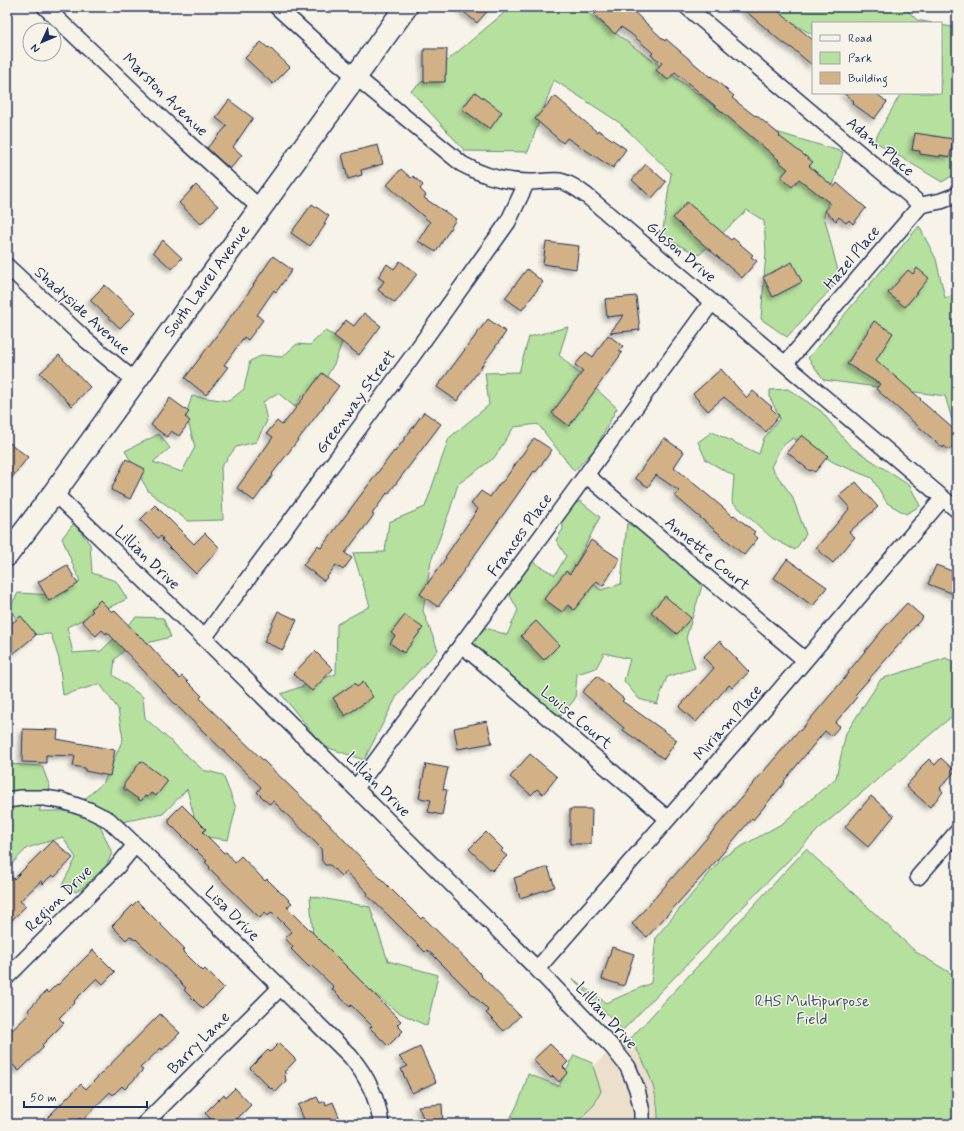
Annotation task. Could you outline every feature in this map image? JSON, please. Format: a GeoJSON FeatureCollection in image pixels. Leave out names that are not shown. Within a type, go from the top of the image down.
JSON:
{"type":"FeatureCollection","features":[{"type":"Feature","properties":{"kind":"street","name":"Marston Avenue"},"geometry":{"type":"LineString","coordinates":[[45,7],[176,132],[260,208]]}},
{"type":"Feature","properties":{"kind":"street","name":"Gibson Drive"},"geometry":{"type":"LineString","coordinates":[[277,7],[333,58],[462,164],[476,172],[492,177],[527,182],[560,181],[570,185],[587,196],[786,363],[957,510]]}},
{"type":"Feature","properties":{"kind":"street","name":"South Laurel Avenue"},"geometry":{"type":"LineString","coordinates":[[7,555],[54,493],[406,7]]}},
{"type":"Feature","properties":{"kind":"street","name":"Adam Place"},"geometry":{"type":"LineString","coordinates":[[687,7],[921,205]]}},
{"type":"Feature","properties":{"kind":"street","name":"Greenway Street"},"geometry":{"type":"LineString","coordinates":[[204,638],[411,358],[508,222],[527,182]]}},
{"type":"Feature","properties":{"kind":"street"},"geometry":{"type":"LineString","coordinates":[[921,205],[941,201],[957,195]]}},
{"type":"Feature","properties":{"kind":"street","name":"Hazel Place"},"geometry":{"type":"LineString","coordinates":[[786,363],[921,205]]}},
{"type":"Feature","properties":{"kind":"street","name":"Shadyside Avenue"},"geometry":{"type":"LineString","coordinates":[[7,266],[86,340],[135,381]]}},
{"type":"Feature","properties":{"kind":"street","name":"Frances Place"},"geometry":{"type":"LineString","coordinates":[[356,788],[712,302]]}},
{"type":"Feature","properties":{"kind":"street","name":"Annette Court"},"geometry":{"type":"LineString","coordinates":[[586,475],[805,660]]}},
{"type":"Feature","properties":{"kind":"street","name":"Lillian Drive"},"geometry":{"type":"LineString","coordinates":[[54,493],[356,788],[537,969],[613,1048],[628,1067],[638,1089],[642,1112],[642,1124]]}},
{"type":"Feature","properties":{"kind":"street","name":"Miriam Place"},"geometry":{"type":"LineString","coordinates":[[537,969],[668,819],[943,498]]}},
{"type":"Feature","properties":{"kind":"street","name":"Louise Court"},"geometry":{"type":"LineString","coordinates":[[462,645],[668,819]]}},
{"type":"Feature","properties":{"kind":"street","name":"Lisa Drive"},"geometry":{"type":"LineString","coordinates":[[7,800],[21,798],[45,798],[63,801],[90,810],[109,820],[175,882],[350,1056],[359,1067],[374,1093],[380,1113],[381,1124]]}},
{"type":"Feature","properties":{"kind":"street"},"geometry":{"type":"LineString","coordinates":[[918,877],[957,832]]}},
{"type":"Feature","properties":{"kind":"street","name":"Region Drive"},"geometry":{"type":"LineString","coordinates":[[7,977],[117,867],[135,845]]}},
{"type":"Feature","properties":{"kind":"street","name":"Barry Lane"},"geometry":{"type":"LineString","coordinates":[[144,1124],[280,988]]}},
{"type":"Feature","properties":{"kind":"shaded area"},"geometry":{"type":"Polygon","coordinates":[[[626,1035],[641,1055],[650,1075],[655,1098],[658,1124],[543,1124],[597,1063],[626,1035]]]}},
{"type":"Feature","properties":{"kind":"green space"},"geometry":{"type":"Polygon","coordinates":[[[511,7],[580,7],[732,119],[843,152],[824,216],[840,279],[787,337],[761,319],[766,252],[764,221],[747,210],[699,255],[662,237],[671,173],[620,123],[554,80],[528,152],[465,151],[411,91],[511,7]]]}},
{"type":"Feature","properties":{"kind":"green space"},"geometry":{"type":"Polygon","coordinates":[[[764,7],[904,7],[917,20],[927,22],[812,22],[812,34],[764,7]]]}},
{"type":"Feature","properties":{"kind":"green space"},"geometry":{"type":"Polygon","coordinates":[[[942,25],[957,28],[957,173],[942,182],[874,141],[900,94],[942,94],[942,25]]]}},
{"type":"Feature","properties":{"kind":"green space"},"geometry":{"type":"Polygon","coordinates":[[[919,226],[936,259],[945,298],[957,294],[957,436],[945,396],[824,380],[808,358],[919,226]]]}},
{"type":"Feature","properties":{"kind":"green space"},"geometry":{"type":"Polygon","coordinates":[[[568,327],[559,355],[617,408],[595,449],[574,471],[538,424],[514,427],[494,458],[458,484],[431,561],[423,611],[438,650],[398,694],[364,760],[323,746],[281,694],[336,674],[337,624],[370,606],[353,553],[385,552],[389,522],[425,507],[449,438],[489,405],[485,373],[519,372],[529,337],[568,327]]]}},
{"type":"Feature","properties":{"kind":"green space"},"geometry":{"type":"Polygon","coordinates":[[[325,331],[343,340],[334,364],[320,388],[302,396],[295,407],[278,393],[263,402],[267,421],[256,442],[236,447],[221,467],[223,520],[188,521],[149,492],[125,451],[159,434],[170,448],[153,462],[182,472],[195,447],[186,414],[192,396],[229,401],[244,389],[250,361],[263,355],[282,357],[297,344],[310,345],[325,331]]]}},
{"type":"Feature","properties":{"kind":"green space"},"geometry":{"type":"Polygon","coordinates":[[[788,389],[821,411],[850,446],[910,486],[920,506],[906,514],[887,503],[872,478],[835,463],[793,438],[781,447],[771,467],[792,496],[806,534],[795,550],[772,538],[732,502],[734,476],[706,460],[698,442],[712,432],[759,454],[764,438],[780,418],[770,398],[770,390],[788,389]]]}},
{"type":"Feature","properties":{"kind":"green space"},"geometry":{"type":"Polygon","coordinates":[[[580,501],[600,517],[574,568],[601,590],[621,584],[627,523],[671,549],[702,586],[686,638],[695,668],[667,677],[657,704],[639,699],[624,681],[630,659],[604,653],[596,668],[577,674],[575,699],[561,716],[516,688],[470,640],[486,628],[507,635],[518,610],[507,590],[530,560],[555,575],[566,556],[556,540],[563,529],[562,511],[580,501]]]}},
{"type":"Feature","properties":{"kind":"green space"},"geometry":{"type":"Polygon","coordinates":[[[74,523],[90,544],[92,573],[116,581],[127,599],[67,627],[73,653],[101,651],[136,617],[163,618],[171,637],[127,648],[115,659],[113,675],[143,697],[145,718],[203,770],[223,775],[236,808],[228,840],[199,836],[187,789],[163,814],[100,826],[112,853],[103,873],[76,892],[62,885],[76,858],[63,837],[27,848],[7,869],[7,764],[42,766],[50,787],[39,811],[71,811],[104,782],[123,739],[118,709],[100,684],[63,695],[59,659],[51,634],[24,635],[10,607],[18,593],[54,595],[80,582],[62,538],[74,523]]]}},
{"type":"Feature","properties":{"kind":"green space"},"geometry":{"type":"Polygon","coordinates":[[[946,658],[957,664],[957,712],[820,828],[623,1030],[573,979],[606,1003],[651,983],[656,937],[723,857],[783,823],[836,778],[846,733],[881,679],[946,658]]]}},
{"type":"Feature","properties":{"kind":"green space","name":"RHS Multipurpose Field"},"geometry":{"type":"Polygon","coordinates":[[[806,849],[916,952],[957,977],[957,1124],[658,1124],[658,1112],[651,1079],[642,1058],[630,1039],[806,849]]]}},
{"type":"Feature","properties":{"kind":"green space"},"geometry":{"type":"Polygon","coordinates":[[[310,896],[370,907],[388,961],[438,975],[427,1026],[396,1011],[354,977],[313,936],[310,896]]]}},
{"type":"Feature","properties":{"kind":"green space"},"geometry":{"type":"Polygon","coordinates":[[[574,1055],[592,1063],[601,1091],[594,1105],[575,1124],[507,1124],[514,1112],[528,1074],[559,1086],[574,1055]]]}},
{"type":"Feature","properties":{"kind":"building"},"geometry":{"type":"Polygon","coordinates":[[[458,7],[491,7],[477,23],[458,7]]]}},
{"type":"Feature","properties":{"kind":"building"},"geometry":{"type":"Polygon","coordinates":[[[601,7],[629,7],[665,41],[666,39],[734,96],[732,98],[755,116],[756,115],[780,135],[779,136],[813,162],[809,166],[834,187],[837,183],[866,208],[853,224],[849,220],[846,223],[839,217],[836,221],[825,211],[831,204],[799,179],[792,187],[781,177],[788,169],[778,161],[779,160],[675,72],[668,80],[656,70],[662,63],[651,55],[653,53],[630,33],[621,27],[615,34],[594,15],[601,7]]]}},
{"type":"Feature","properties":{"kind":"building"},"geometry":{"type":"Polygon","coordinates":[[[741,7],[773,7],[812,39],[812,65],[793,49],[784,44],[741,7]]]}},
{"type":"Feature","properties":{"kind":"building"},"geometry":{"type":"Polygon","coordinates":[[[261,42],[268,48],[269,47],[290,67],[273,84],[245,58],[261,42]]]}},
{"type":"Feature","properties":{"kind":"building"},"geometry":{"type":"Polygon","coordinates":[[[424,49],[447,49],[445,82],[424,82],[424,49]]]}},
{"type":"Feature","properties":{"kind":"building"},"geometry":{"type":"Polygon","coordinates":[[[475,92],[502,112],[490,129],[462,109],[475,92]]]}},
{"type":"Feature","properties":{"kind":"building"},"geometry":{"type":"Polygon","coordinates":[[[844,94],[877,94],[887,102],[874,119],[852,103],[854,101],[844,94]]]}},
{"type":"Feature","properties":{"kind":"building"},"geometry":{"type":"Polygon","coordinates":[[[555,96],[597,132],[598,130],[626,149],[613,168],[567,138],[563,143],[535,119],[555,96]]]}},
{"type":"Feature","properties":{"kind":"building"},"geometry":{"type":"Polygon","coordinates":[[[229,100],[253,118],[233,147],[242,155],[230,169],[207,148],[227,126],[216,118],[229,100]]]}},
{"type":"Feature","properties":{"kind":"building"},"geometry":{"type":"Polygon","coordinates":[[[915,133],[953,139],[950,157],[920,154],[920,151],[912,150],[915,133]]]}},
{"type":"Feature","properties":{"kind":"building"},"geometry":{"type":"Polygon","coordinates":[[[378,145],[383,164],[361,170],[362,175],[348,179],[342,154],[378,145]]]}},
{"type":"Feature","properties":{"kind":"building"},"geometry":{"type":"Polygon","coordinates":[[[646,164],[666,182],[652,198],[632,180],[646,164]]]}},
{"type":"Feature","properties":{"kind":"building"},"geometry":{"type":"Polygon","coordinates":[[[401,169],[411,178],[413,176],[423,185],[420,189],[426,195],[424,198],[456,219],[436,252],[418,241],[430,222],[387,185],[401,169]]]}},
{"type":"Feature","properties":{"kind":"building"},"geometry":{"type":"Polygon","coordinates":[[[196,185],[218,206],[201,224],[179,203],[196,185]]]}},
{"type":"Feature","properties":{"kind":"building"},"geometry":{"type":"Polygon","coordinates":[[[687,202],[731,240],[733,238],[753,255],[751,257],[757,261],[742,278],[673,218],[687,202]]]}},
{"type":"Feature","properties":{"kind":"building"},"geometry":{"type":"Polygon","coordinates":[[[312,204],[329,216],[324,223],[326,224],[310,246],[291,233],[312,204]]]}},
{"type":"Feature","properties":{"kind":"building"},"geometry":{"type":"Polygon","coordinates":[[[163,240],[182,258],[172,269],[153,252],[163,240]]]}},
{"type":"Feature","properties":{"kind":"building"},"geometry":{"type":"Polygon","coordinates":[[[546,242],[579,246],[576,269],[543,264],[546,242]]]}},
{"type":"Feature","properties":{"kind":"building"},"geometry":{"type":"Polygon","coordinates":[[[273,256],[292,270],[276,292],[274,290],[257,315],[263,320],[248,340],[244,337],[224,365],[228,367],[206,395],[185,378],[254,285],[273,256]]]}},
{"type":"Feature","properties":{"kind":"building"},"geometry":{"type":"Polygon","coordinates":[[[400,261],[417,274],[395,303],[378,290],[384,281],[378,277],[387,264],[394,269],[400,261]]]}},
{"type":"Feature","properties":{"kind":"building"},"geometry":{"type":"Polygon","coordinates":[[[792,262],[802,282],[773,297],[763,277],[792,262]]]}},
{"type":"Feature","properties":{"kind":"building"},"geometry":{"type":"Polygon","coordinates":[[[917,268],[929,278],[905,307],[888,293],[908,270],[913,274],[917,268]]]}},
{"type":"Feature","properties":{"kind":"building"},"geometry":{"type":"Polygon","coordinates":[[[527,269],[543,282],[522,310],[505,298],[527,269]]]}},
{"type":"Feature","properties":{"kind":"building"},"geometry":{"type":"Polygon","coordinates":[[[105,285],[135,313],[120,328],[90,300],[105,285]]]}},
{"type":"Feature","properties":{"kind":"building"},"geometry":{"type":"Polygon","coordinates":[[[636,296],[640,330],[610,333],[624,315],[607,317],[605,299],[636,296]]]}},
{"type":"Feature","properties":{"kind":"building"},"geometry":{"type":"Polygon","coordinates":[[[364,313],[381,326],[359,355],[334,336],[346,320],[354,326],[364,313]]]}},
{"type":"Feature","properties":{"kind":"building"},"geometry":{"type":"Polygon","coordinates":[[[488,319],[506,332],[457,401],[437,387],[488,319]]]}},
{"type":"Feature","properties":{"kind":"building"},"geometry":{"type":"Polygon","coordinates":[[[874,321],[893,333],[876,360],[957,432],[957,442],[949,450],[944,446],[943,448],[876,389],[880,384],[847,364],[874,321]]]}},
{"type":"Feature","properties":{"kind":"building"},"geometry":{"type":"Polygon","coordinates":[[[608,335],[623,346],[619,351],[622,353],[569,426],[552,413],[583,371],[575,365],[586,352],[593,357],[608,335]]]}},
{"type":"Feature","properties":{"kind":"building"},"geometry":{"type":"Polygon","coordinates":[[[59,355],[90,387],[72,406],[40,373],[59,355]]]}},
{"type":"Feature","properties":{"kind":"building"},"geometry":{"type":"Polygon","coordinates":[[[721,369],[747,398],[753,391],[772,407],[771,408],[779,416],[766,432],[724,397],[708,411],[693,394],[721,369]]]}},
{"type":"Feature","properties":{"kind":"building"},"geometry":{"type":"Polygon","coordinates":[[[322,373],[339,386],[272,474],[273,475],[254,501],[237,488],[273,437],[267,433],[277,421],[282,425],[286,421],[322,373]]]}},
{"type":"Feature","properties":{"kind":"building"},"geometry":{"type":"Polygon","coordinates":[[[170,398],[189,412],[185,417],[190,421],[179,436],[171,431],[167,437],[151,425],[170,398]]]}},
{"type":"Feature","properties":{"kind":"building"},"geometry":{"type":"Polygon","coordinates":[[[424,412],[441,424],[388,494],[387,493],[372,514],[374,515],[345,553],[352,558],[343,570],[336,565],[324,581],[303,565],[318,545],[321,548],[424,412]]]}},
{"type":"Feature","properties":{"kind":"building"},"geometry":{"type":"Polygon","coordinates":[[[802,435],[828,456],[815,472],[810,471],[787,452],[802,435]]]}},
{"type":"Feature","properties":{"kind":"building"},"geometry":{"type":"Polygon","coordinates":[[[534,438],[552,450],[536,472],[534,471],[438,607],[420,594],[478,509],[471,504],[481,491],[490,497],[500,483],[505,479],[534,438]]]}},
{"type":"Feature","properties":{"kind":"building"},"geometry":{"type":"Polygon","coordinates":[[[664,438],[684,452],[674,467],[733,516],[734,515],[755,532],[753,534],[758,538],[744,555],[675,496],[679,491],[656,475],[648,487],[635,478],[664,438]]]}},
{"type":"Feature","properties":{"kind":"building"},"geometry":{"type":"Polygon","coordinates":[[[7,441],[28,457],[7,484],[7,441]]]}},
{"type":"Feature","properties":{"kind":"building"},"geometry":{"type":"Polygon","coordinates":[[[126,459],[145,469],[130,499],[111,490],[126,459]]]}},
{"type":"Feature","properties":{"kind":"building"},"geometry":{"type":"Polygon","coordinates":[[[856,482],[878,507],[849,532],[855,537],[833,563],[816,548],[850,508],[839,496],[856,482]]]}},
{"type":"Feature","properties":{"kind":"building"},"geometry":{"type":"Polygon","coordinates":[[[155,505],[194,544],[205,533],[220,548],[196,574],[162,540],[163,539],[161,536],[158,538],[140,520],[155,505]]]}},
{"type":"Feature","properties":{"kind":"building"},"geometry":{"type":"Polygon","coordinates":[[[591,540],[620,559],[603,586],[597,581],[574,610],[568,605],[562,612],[544,599],[566,571],[570,574],[591,540]]]}},
{"type":"Feature","properties":{"kind":"building"},"geometry":{"type":"Polygon","coordinates":[[[787,559],[827,587],[813,606],[774,578],[787,559]]]}},
{"type":"Feature","properties":{"kind":"building"},"geometry":{"type":"Polygon","coordinates":[[[67,565],[78,584],[49,601],[38,582],[67,565]]]}},
{"type":"Feature","properties":{"kind":"building"},"geometry":{"type":"Polygon","coordinates":[[[936,565],[957,573],[957,595],[928,584],[936,565]]]}},
{"type":"Feature","properties":{"kind":"building"},"geometry":{"type":"Polygon","coordinates":[[[665,596],[691,618],[677,634],[651,612],[665,596]]]}},
{"type":"Feature","properties":{"kind":"building"},"geometry":{"type":"Polygon","coordinates":[[[100,600],[112,612],[114,610],[141,638],[142,637],[180,679],[182,676],[202,696],[200,698],[205,704],[327,822],[421,919],[423,917],[482,975],[481,976],[520,1016],[504,1031],[486,1013],[489,1011],[433,955],[427,950],[425,952],[367,895],[368,893],[346,872],[341,876],[330,865],[325,865],[322,861],[321,848],[273,801],[269,804],[257,792],[261,787],[178,707],[107,632],[106,634],[102,630],[96,636],[82,621],[93,611],[91,609],[100,600]]]}},
{"type":"Feature","properties":{"kind":"building"},"geometry":{"type":"Polygon","coordinates":[[[907,603],[923,617],[855,695],[857,697],[835,723],[840,726],[831,736],[825,731],[753,820],[752,818],[717,860],[647,937],[632,924],[799,730],[800,731],[849,673],[848,672],[884,628],[907,603]]]}},
{"type":"Feature","properties":{"kind":"building"},"geometry":{"type":"Polygon","coordinates":[[[278,611],[297,620],[283,650],[264,642],[278,611]]]}},
{"type":"Feature","properties":{"kind":"building"},"geometry":{"type":"Polygon","coordinates":[[[405,615],[423,628],[404,653],[390,643],[395,636],[391,633],[405,615]]]}},
{"type":"Feature","properties":{"kind":"building"},"geometry":{"type":"Polygon","coordinates":[[[21,616],[36,635],[7,659],[7,627],[21,616]]]}},
{"type":"Feature","properties":{"kind":"building"},"geometry":{"type":"Polygon","coordinates":[[[536,621],[559,645],[544,660],[521,636],[536,621]]]}},
{"type":"Feature","properties":{"kind":"building"},"geometry":{"type":"Polygon","coordinates":[[[720,641],[749,672],[732,688],[729,685],[696,722],[679,707],[714,668],[703,657],[720,641]]]}},
{"type":"Feature","properties":{"kind":"building"},"geometry":{"type":"Polygon","coordinates":[[[315,651],[333,669],[312,691],[293,674],[315,651]]]}},
{"type":"Feature","properties":{"kind":"building"},"geometry":{"type":"Polygon","coordinates":[[[597,676],[624,699],[622,701],[677,740],[664,759],[623,730],[624,728],[582,692],[597,676]]]}},
{"type":"Feature","properties":{"kind":"building"},"geometry":{"type":"Polygon","coordinates":[[[363,682],[373,697],[345,716],[333,698],[355,683],[357,687],[363,682]]]}},
{"type":"Feature","properties":{"kind":"building"},"geometry":{"type":"Polygon","coordinates":[[[487,721],[492,743],[458,749],[454,728],[487,721]]]}},
{"type":"Feature","properties":{"kind":"building"},"geometry":{"type":"Polygon","coordinates":[[[23,729],[58,730],[57,739],[115,750],[110,776],[85,771],[85,768],[73,766],[75,756],[46,755],[46,763],[22,762],[23,729]]]}},
{"type":"Feature","properties":{"kind":"building"},"geometry":{"type":"Polygon","coordinates":[[[530,754],[557,777],[543,794],[537,789],[531,795],[510,777],[530,754]]]}},
{"type":"Feature","properties":{"kind":"building"},"geometry":{"type":"Polygon","coordinates":[[[941,758],[955,771],[940,788],[943,792],[930,807],[906,786],[929,759],[935,765],[941,758]]]}},
{"type":"Feature","properties":{"kind":"building"},"geometry":{"type":"Polygon","coordinates":[[[141,761],[168,781],[156,796],[151,793],[148,797],[145,796],[141,801],[124,789],[124,784],[141,761]]]}},
{"type":"Feature","properties":{"kind":"building"},"geometry":{"type":"Polygon","coordinates":[[[426,764],[448,768],[443,789],[447,790],[442,815],[428,812],[431,800],[419,798],[426,764]]]}},
{"type":"Feature","properties":{"kind":"building"},"geometry":{"type":"Polygon","coordinates":[[[871,796],[894,816],[868,847],[845,827],[871,796]]]}},
{"type":"Feature","properties":{"kind":"building"},"geometry":{"type":"Polygon","coordinates":[[[182,805],[206,829],[203,832],[224,853],[226,852],[235,862],[241,856],[265,881],[267,879],[283,894],[292,903],[287,907],[401,1021],[397,1025],[403,1031],[388,1046],[370,1028],[372,1026],[332,989],[334,987],[311,965],[309,967],[291,949],[293,947],[285,938],[292,932],[272,912],[268,916],[265,912],[260,918],[209,868],[210,867],[205,862],[207,861],[169,823],[169,818],[182,805]]]}},
{"type":"Feature","properties":{"kind":"building"},"geometry":{"type":"Polygon","coordinates":[[[570,809],[592,809],[591,844],[570,844],[570,809]]]}},
{"type":"Feature","properties":{"kind":"building"},"geometry":{"type":"Polygon","coordinates":[[[486,832],[503,849],[501,851],[507,856],[492,871],[469,849],[486,832]]]}},
{"type":"Feature","properties":{"kind":"building"},"geometry":{"type":"Polygon","coordinates":[[[53,840],[73,858],[55,877],[52,875],[43,884],[41,881],[20,901],[26,906],[7,925],[7,872],[14,879],[53,840]]]}},
{"type":"Feature","properties":{"kind":"building"},"geometry":{"type":"Polygon","coordinates":[[[548,867],[555,887],[520,898],[514,878],[548,867]]]}},
{"type":"Feature","properties":{"kind":"building"},"geometry":{"type":"Polygon","coordinates":[[[137,901],[185,949],[183,951],[203,971],[205,969],[224,988],[203,1009],[184,990],[186,988],[136,939],[135,940],[130,936],[126,940],[112,926],[137,901]]]}},
{"type":"Feature","properties":{"kind":"building"},"geometry":{"type":"Polygon","coordinates":[[[612,947],[634,954],[624,986],[602,979],[612,947]]]}},
{"type":"Feature","properties":{"kind":"building"},"geometry":{"type":"Polygon","coordinates":[[[93,950],[115,972],[103,984],[97,978],[74,1001],[75,1002],[59,1018],[64,1023],[42,1045],[44,1047],[19,1071],[7,1059],[7,1035],[30,1013],[28,1010],[46,991],[48,993],[57,984],[58,985],[93,950]]]}},
{"type":"Feature","properties":{"kind":"building"},"geometry":{"type":"Polygon","coordinates":[[[160,1014],[180,1033],[162,1050],[161,1048],[140,1068],[143,1070],[125,1089],[122,1086],[113,1095],[110,1092],[82,1121],[80,1118],[74,1124],[41,1124],[81,1084],[86,1089],[160,1014]]]}},
{"type":"Feature","properties":{"kind":"building"},"geometry":{"type":"Polygon","coordinates":[[[279,1043],[296,1060],[284,1072],[286,1074],[286,1081],[276,1092],[250,1068],[268,1050],[270,1052],[279,1043]]]}},
{"type":"Feature","properties":{"kind":"building"},"geometry":{"type":"Polygon","coordinates":[[[550,1044],[568,1062],[563,1067],[568,1072],[559,1082],[553,1076],[551,1078],[533,1060],[550,1044]]]}},
{"type":"Feature","properties":{"kind":"building"},"geometry":{"type":"Polygon","coordinates":[[[420,1047],[436,1082],[412,1093],[401,1069],[408,1066],[399,1057],[420,1047]]]}},
{"type":"Feature","properties":{"kind":"building"},"geometry":{"type":"Polygon","coordinates":[[[235,1088],[251,1105],[232,1124],[216,1124],[205,1113],[224,1094],[226,1097],[235,1088]]]}},
{"type":"Feature","properties":{"kind":"building"},"geometry":{"type":"Polygon","coordinates":[[[317,1097],[320,1103],[325,1101],[326,1105],[333,1102],[342,1124],[306,1124],[298,1105],[317,1097]]]}},
{"type":"Feature","properties":{"kind":"building"},"geometry":{"type":"Polygon","coordinates":[[[442,1104],[443,1124],[426,1124],[418,1106],[442,1104]]]}}]}
